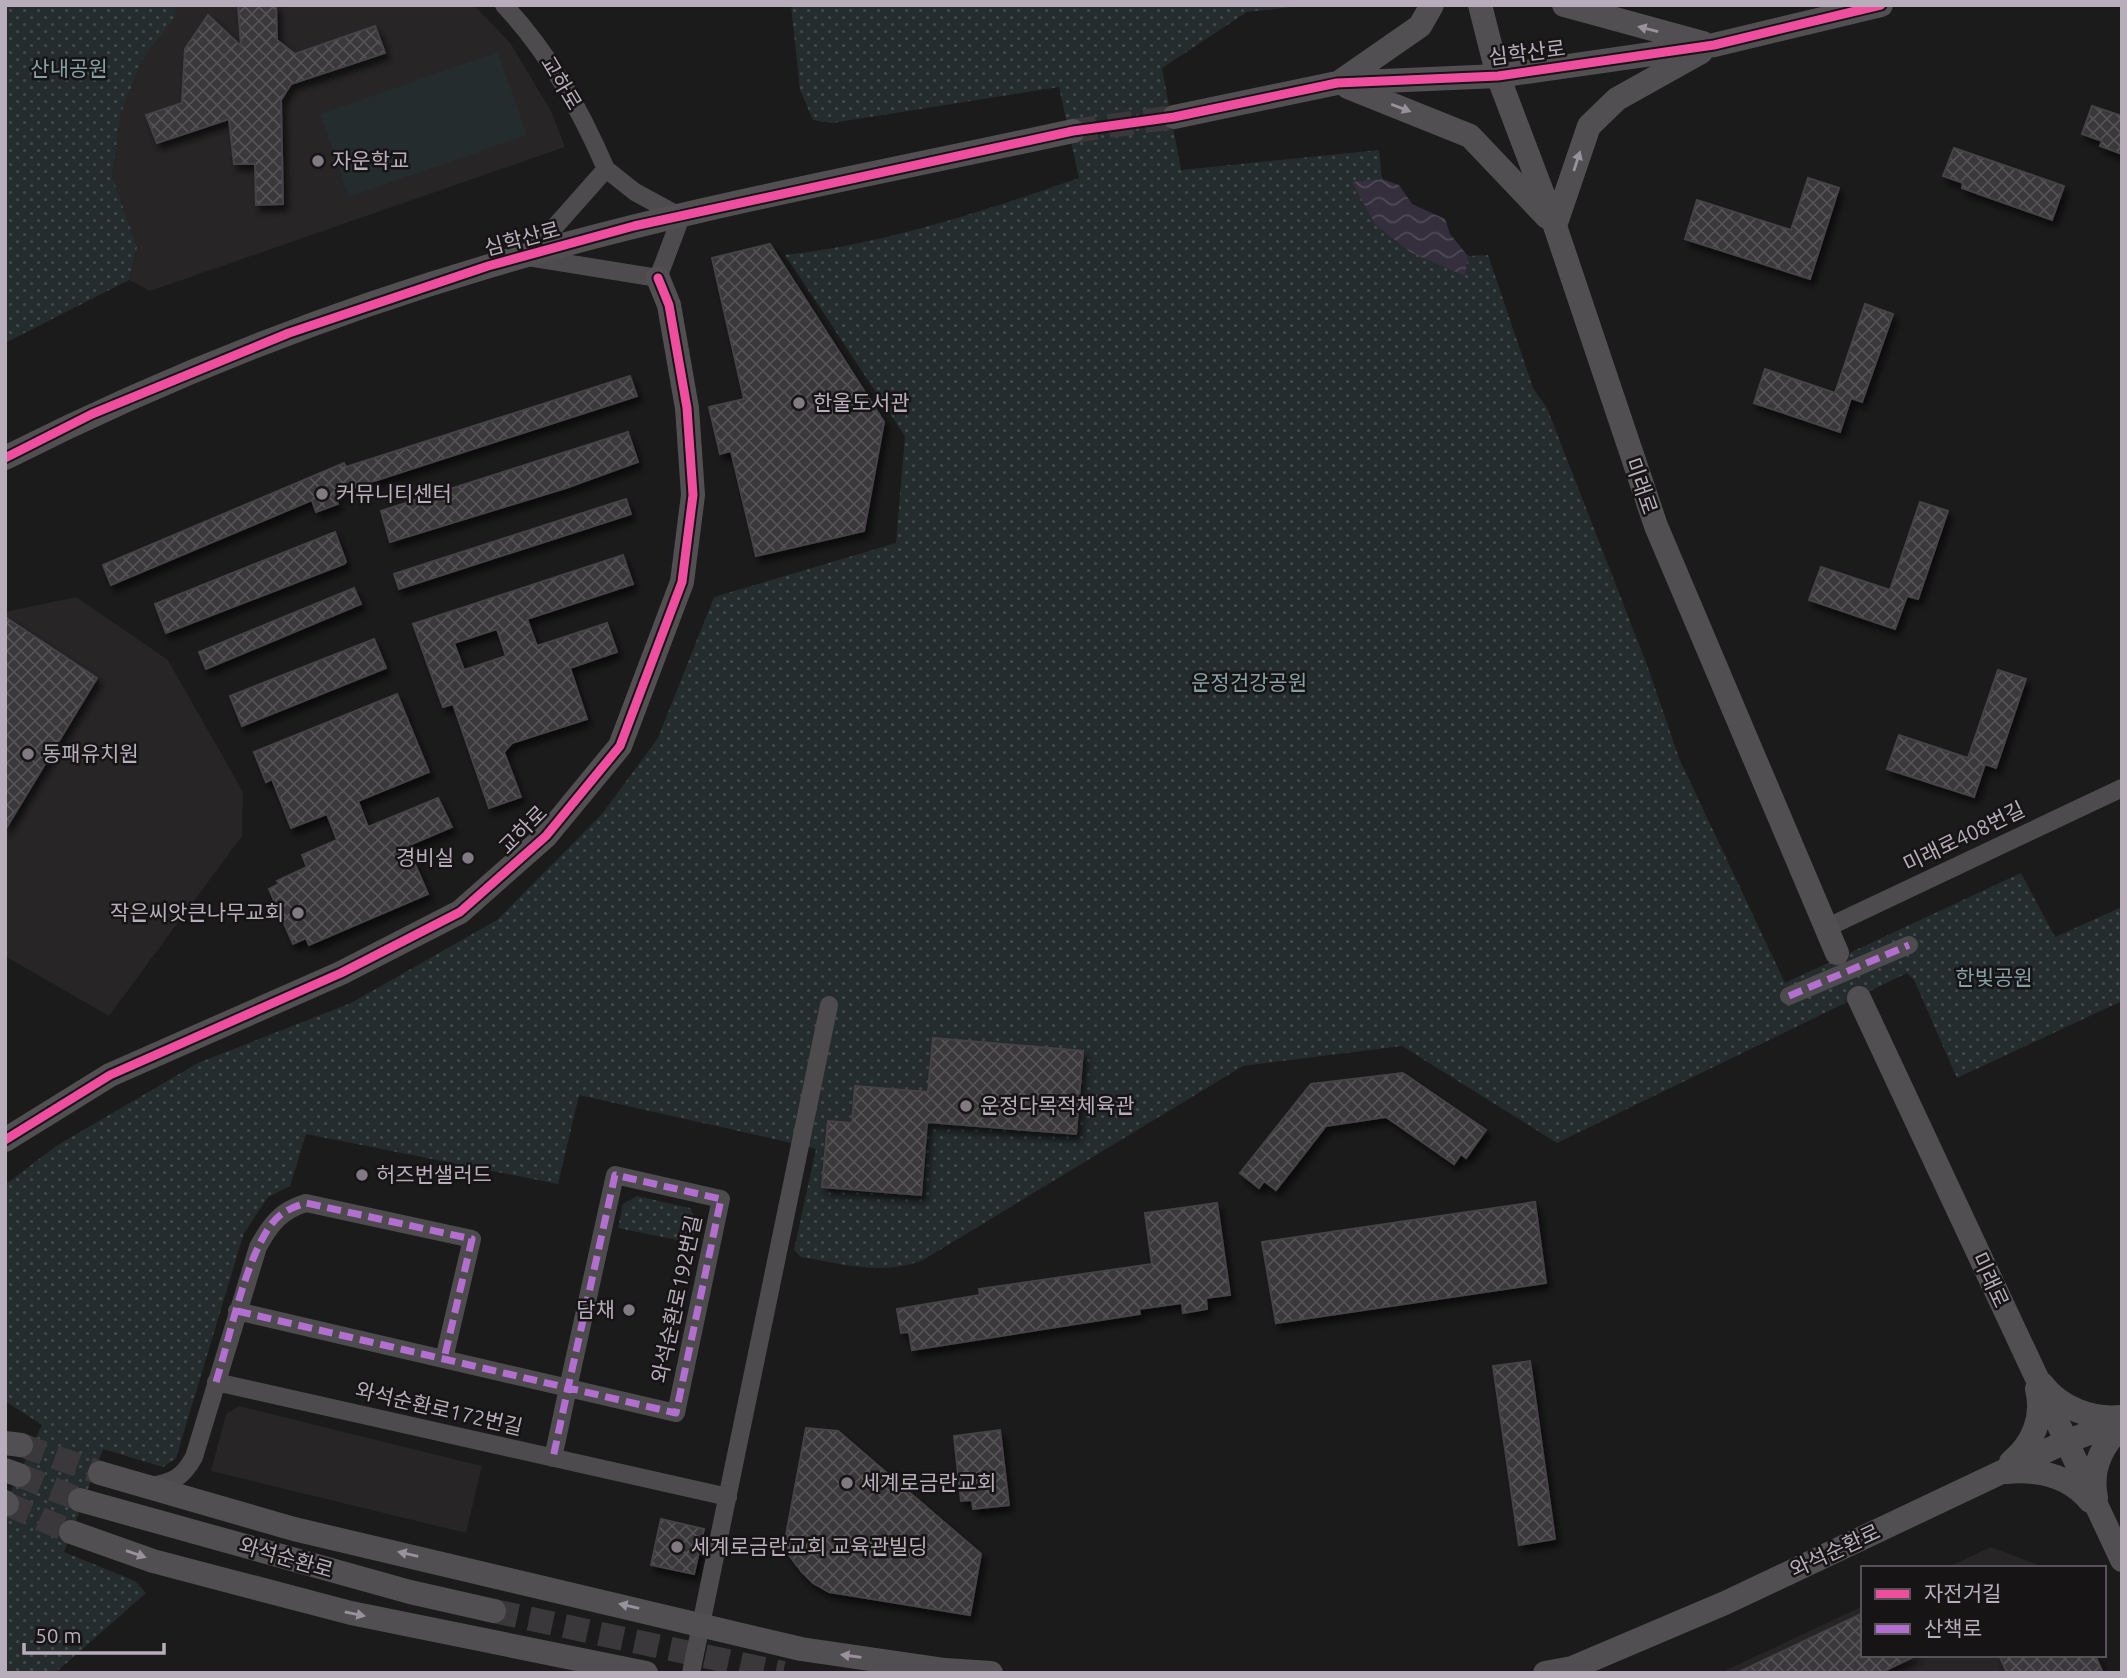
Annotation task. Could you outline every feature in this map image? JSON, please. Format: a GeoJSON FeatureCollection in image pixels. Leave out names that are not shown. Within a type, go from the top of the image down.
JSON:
{"type":"FeatureCollection","features":[{"type":"Feature","properties":{"kind":"street","name":"교하로"},"geometry":{"type":"LineString","coordinates":[[504,5],[529,32],[560,79],[588,128],[606,169]]}},
{"type":"Feature","properties":{"kind":"street"},"geometry":{"type":"LineString","coordinates":[[1337,83],[1420,26],[1432,5]]}},
{"type":"Feature","properties":{"kind":"street","name":"미래로"},"geometry":{"type":"LineString","coordinates":[[1480,5],[1498,76],[1555,226],[1656,526],[1837,953]]}},
{"type":"Feature","properties":{"kind":"street"},"geometry":{"type":"LineString","coordinates":[[1563,5],[1714,45]]}},
{"type":"Feature","properties":{"kind":"street","name":"심학산로"},"geometry":{"type":"LineString","coordinates":[[1174,117],[1337,83],[1498,76],[1714,45],[1881,5]]}},
{"type":"Feature","properties":{"kind":"street"},"geometry":{"type":"LineString","coordinates":[[1337,83],[1471,136],[1555,226],[1589,126],[1602,111],[1618,99],[1714,45]]}},
{"type":"Feature","properties":{"kind":"street","name":"심학산로"},"geometry":{"type":"LineString","coordinates":[[5,458],[92,414],[289,333],[488,266],[634,226],[1073,131]]}},
{"type":"Feature","properties":{"kind":"street"},"geometry":{"type":"LineString","coordinates":[[606,169],[635,192],[681,217],[658,278],[528,257],[606,169]]}},
{"type":"Feature","properties":{"kind":"street","name":"교하로"},"geometry":{"type":"LineString","coordinates":[[5,1140],[110,1074],[341,973],[460,912],[545,836],[620,747],[682,582],[694,495],[687,408],[669,305],[658,278]]}},
{"type":"Feature","properties":{"kind":"street","name":"미래로408번길"},"geometry":{"type":"LineString","coordinates":[[1826,928],[2122,788]]}},
{"type":"Feature","properties":{"kind":"street"},"geometry":{"type":"LineString","coordinates":[[1789,996],[1909,945]]}},
{"type":"Feature","properties":{"kind":"street","name":"미래로"},"geometry":{"type":"LineString","coordinates":[[1859,998],[2122,1560]]}},
{"type":"Feature","properties":{"kind":"street"},"geometry":{"type":"LineString","coordinates":[[691,1673],[829,1005]]}},
{"type":"Feature","properties":{"kind":"street","name":"와석순환로192번길"},"geometry":{"type":"LineString","coordinates":[[237,1311],[568,1388],[677,1413],[721,1199],[615,1175],[568,1388],[553,1458]]}},
{"type":"Feature","properties":{"kind":"street"},"geometry":{"type":"LineString","coordinates":[[145,1487],[167,1484],[185,1474],[194,1457],[258,1247],[271,1224],[289,1208],[306,1203],[472,1239],[444,1359]]}},
{"type":"Feature","properties":{"kind":"street"},"geometry":{"type":"LineString","coordinates":[[2033,1371],[2049,1394],[2070,1408],[2095,1417],[2122,1419]]}},
{"type":"Feature","properties":{"kind":"street"},"geometry":{"type":"LineString","coordinates":[[1998,1474],[2032,1439],[2038,1420],[2040,1399],[2033,1371]]}},
{"type":"Feature","properties":{"kind":"street","name":"와석순환로172번길"},"geometry":{"type":"LineString","coordinates":[[216,1382],[728,1497]]}},
{"type":"Feature","properties":{"kind":"street","name":"와석순환로"},"geometry":{"type":"LineString","coordinates":[[1545,1673],[1574,1670],[1725,1603],[2065,1441],[2122,1419]]}},
{"type":"Feature","properties":{"kind":"street"},"geometry":{"type":"LineString","coordinates":[[2099,1513],[2093,1486],[2096,1463],[2105,1444],[2122,1426]]}},
{"type":"Feature","properties":{"kind":"street"},"geometry":{"type":"LineString","coordinates":[[194,1457],[193,1477],[201,1495],[218,1508]]}},
{"type":"Feature","properties":{"kind":"street"},"geometry":{"type":"LineString","coordinates":[[1998,1474],[2024,1470],[2048,1473],[2068,1482],[2084,1494],[2099,1513]]}},
{"type":"Feature","properties":{"kind":"street"},"geometry":{"type":"LineString","coordinates":[[100,1473],[218,1508],[703,1623],[801,1649],[945,1670],[991,1673]]}},
{"type":"Feature","properties":{"kind":"street","name":"와석순환로"},"geometry":{"type":"LineString","coordinates":[[80,1500],[410,1592],[494,1611]]}},
{"type":"Feature","properties":{"kind":"street"},"geometry":{"type":"LineString","coordinates":[[71,1532],[154,1561],[351,1613],[646,1673]]}},
{"type":"Feature","properties":{"kind":"shaded area","name":"자운학교"},"geometry":{"type":"Polygon","coordinates":[[[177,5],[474,5],[511,44],[551,111],[565,147],[150,291],[129,280],[137,247],[112,176],[121,113],[142,60],[175,18],[177,5]]]}},
{"type":"Feature","properties":{"kind":"shaded area"},"geometry":{"type":"Polygon","coordinates":[[[76,597],[168,660],[243,792],[242,836],[109,1016],[5,956],[5,612],[76,597]]]}},
{"type":"Feature","properties":{"kind":"shaded area"},"geometry":{"type":"Polygon","coordinates":[[[239,1406],[482,1466],[466,1533],[211,1471],[226,1414],[239,1406]]]}},
{"type":"Feature","properties":{"kind":"shaded area"},"geometry":{"type":"Polygon","coordinates":[[[1991,1547],[2041,1566],[1950,1566],[1991,1547]]]}},
{"type":"Feature","properties":{"kind":"shaded area"},"geometry":{"type":"Polygon","coordinates":[[[1861,1607],[1861,1657],[2094,1657],[2102,1673],[1720,1673],[1861,1607]]]}},
{"type":"Feature","properties":{"kind":"green space","name":"산내공원"},"geometry":{"type":"Polygon","coordinates":[[[5,5],[177,5],[175,18],[142,60],[121,113],[112,176],[137,247],[129,280],[5,343],[5,5]]]}},
{"type":"Feature","properties":{"kind":"green space","name":"운정건강공원"},"geometry":{"type":"Polygon","coordinates":[[[791,5],[1309,5],[1247,12],[1162,68],[1181,170],[1379,150],[1382,179],[1352,183],[1465,275],[1468,256],[1488,255],[1533,388],[1547,408],[1647,665],[1679,758],[1785,983],[2021,873],[2055,937],[2122,907],[2122,1001],[1957,1078],[1914,980],[1907,973],[1557,1143],[1402,1046],[1243,1066],[923,1260],[892,1267],[833,1263],[801,1257],[794,1250],[816,1149],[787,1142],[579,1095],[558,1184],[306,1134],[290,1186],[268,1197],[244,1233],[176,1458],[163,1467],[103,1449],[64,1552],[135,1581],[146,1593],[55,1673],[5,1673],[5,1504],[42,1425],[5,1401],[5,1185],[56,1146],[198,1063],[351,1003],[497,920],[602,814],[658,738],[714,597],[896,543],[905,436],[785,255],[897,235],[1079,178],[1059,87],[832,123],[813,120],[800,90],[791,5]]]}},
{"type":"Feature","properties":{"kind":"green space"},"geometry":{"type":"Polygon","coordinates":[[[498,52],[527,135],[349,197],[320,114],[498,52]]]}},
{"type":"Feature","properties":{"kind":"green space"},"geometry":{"type":"Polygon","coordinates":[[[637,1196],[690,1208],[697,1221],[692,1243],[618,1228],[623,1204],[637,1196]]]}},
{"type":"Feature","properties":{"kind":"water"},"geometry":{"type":"Polygon","coordinates":[[[1382,179],[1399,185],[1412,204],[1445,219],[1450,234],[1468,256],[1465,276],[1410,252],[1375,224],[1352,182],[1382,179]]]}},
{"type":"Feature","properties":{"kind":"building"},"geometry":{"type":"Polygon","coordinates":[[[238,5],[276,5],[277,40],[295,54],[375,26],[385,53],[291,84],[281,100],[283,204],[256,205],[255,164],[234,164],[229,119],[157,143],[146,115],[182,103],[185,49],[208,15],[241,46],[238,5]]]}},
{"type":"Feature","properties":{"kind":"building"},"geometry":{"type":"Polygon","coordinates":[[[2092,106],[2122,116],[2122,154],[2100,146],[2102,141],[2082,134],[2092,106]]]}},
{"type":"Feature","properties":{"kind":"building"},"geometry":{"type":"Polygon","coordinates":[[[1954,148],[2064,186],[2052,220],[1962,188],[1963,183],[1943,176],[1954,148]]]}},
{"type":"Feature","properties":{"kind":"building"},"geometry":{"type":"Polygon","coordinates":[[[1808,178],[1839,188],[1810,279],[1685,239],[1697,200],[1791,230],[1808,178]]]}},
{"type":"Feature","properties":{"kind":"building","name":"한울도서관"},"geometry":{"type":"Polygon","coordinates":[[[770,244],[884,422],[864,531],[756,556],[731,451],[720,454],[709,407],[744,399],[712,258],[770,244]]]}},
{"type":"Feature","properties":{"kind":"building"},"geometry":{"type":"Polygon","coordinates":[[[1865,304],[1893,314],[1862,402],[1851,398],[1840,432],[1754,403],[1765,369],[1835,393],[1865,304]]]}},
{"type":"Feature","properties":{"kind":"building"},"geometry":{"type":"Polygon","coordinates":[[[630,376],[637,396],[334,494],[338,504],[316,512],[312,500],[111,585],[103,565],[344,463],[346,467],[630,376]]]}},
{"type":"Feature","properties":{"kind":"building"},"geometry":{"type":"Polygon","coordinates":[[[628,432],[638,462],[566,488],[390,542],[381,511],[628,432]]]}},
{"type":"Feature","properties":{"kind":"building"},"geometry":{"type":"Polygon","coordinates":[[[626,499],[631,514],[399,589],[394,574],[626,499]]]}},
{"type":"Feature","properties":{"kind":"building"},"geometry":{"type":"Polygon","coordinates":[[[1920,502],[1948,511],[1918,599],[1907,596],[1895,629],[1809,600],[1821,567],[1890,590],[1920,502]]]}},
{"type":"Feature","properties":{"kind":"building"},"geometry":{"type":"Polygon","coordinates":[[[335,532],[346,562],[344,564],[166,633],[155,604],[335,532]]]}},
{"type":"Feature","properties":{"kind":"building"},"geometry":{"type":"Polygon","coordinates":[[[623,555],[633,584],[527,619],[537,646],[607,623],[617,652],[570,668],[587,719],[512,743],[504,752],[521,797],[489,808],[453,704],[443,707],[413,624],[623,555]],[[497,629],[454,643],[464,670],[506,656],[497,629]]]}},
{"type":"Feature","properties":{"kind":"building"},"geometry":{"type":"Polygon","coordinates":[[[354,588],[361,604],[206,669],[199,652],[354,588]]]}},
{"type":"Feature","properties":{"kind":"building","name":"동패유치원"},"geometry":{"type":"Polygon","coordinates":[[[5,617],[97,678],[5,830],[5,617]]]}},
{"type":"Feature","properties":{"kind":"building"},"geometry":{"type":"Polygon","coordinates":[[[374,639],[386,668],[242,726],[230,696],[374,639]]]}},
{"type":"Feature","properties":{"kind":"building"},"geometry":{"type":"Polygon","coordinates":[[[1998,670],[2026,679],[1996,768],[1985,764],[1974,797],[1887,769],[1899,735],[1968,758],[1998,670]]]}},
{"type":"Feature","properties":{"kind":"building"},"geometry":{"type":"Polygon","coordinates":[[[397,694],[429,772],[358,801],[368,827],[438,798],[452,827],[407,846],[428,894],[309,945],[306,938],[293,944],[269,889],[279,884],[277,881],[307,867],[302,855],[337,840],[327,814],[291,828],[272,779],[266,782],[254,752],[397,694]]]}},
{"type":"Feature","properties":{"kind":"building","name":"운정다목적체육관"},"geometry":{"type":"Polygon","coordinates":[[[933,1038],[1083,1051],[1076,1134],[927,1122],[921,1195],[822,1187],[828,1121],[852,1123],[855,1086],[928,1092],[933,1038]]]}},
{"type":"Feature","properties":{"kind":"building"},"geometry":{"type":"Polygon","coordinates":[[[1403,1073],[1486,1130],[1466,1158],[1461,1154],[1454,1164],[1386,1117],[1326,1126],[1276,1190],[1264,1181],[1259,1188],[1240,1173],[1311,1084],[1403,1073]]]}},
{"type":"Feature","properties":{"kind":"building"},"geometry":{"type":"Polygon","coordinates":[[[1535,1202],[1546,1283],[1276,1323],[1262,1242],[1535,1202]]]}},
{"type":"Feature","properties":{"kind":"building"},"geometry":{"type":"Polygon","coordinates":[[[1217,1203],[1230,1295],[1206,1298],[1207,1309],[1183,1313],[1182,1303],[1139,1309],[1140,1314],[912,1350],[909,1332],[901,1333],[897,1309],[980,1295],[979,1289],[1152,1264],[1145,1213],[1217,1203]]]}},
{"type":"Feature","properties":{"kind":"building"},"geometry":{"type":"Polygon","coordinates":[[[1530,1361],[1555,1539],[1519,1545],[1493,1366],[1530,1361]]]}},
{"type":"Feature","properties":{"kind":"building","name":"세계로금란교회"},"geometry":{"type":"Polygon","coordinates":[[[806,1428],[838,1431],[981,1554],[970,1615],[829,1592],[813,1583],[802,1572],[789,1555],[786,1535],[806,1428]]]}},
{"type":"Feature","properties":{"kind":"building"},"geometry":{"type":"Polygon","coordinates":[[[1000,1430],[1009,1505],[973,1509],[972,1500],[961,1501],[954,1436],[1000,1430]]]}},
{"type":"Feature","properties":{"kind":"building","name":"세계로금란교회 교육관빌딩"},"geometry":{"type":"Polygon","coordinates":[[[661,1519],[704,1529],[694,1574],[651,1565],[661,1519]]]}},
{"type":"Feature","properties":{"kind":"building"},"geometry":{"type":"Polygon","coordinates":[[[1861,1614],[1861,1657],[1913,1657],[1880,1673],[1737,1673],[1861,1614]]]}},
{"type":"Feature","properties":{"kind":"building"},"geometry":{"type":"Polygon","coordinates":[[[2000,1657],[2096,1657],[2103,1673],[2007,1673],[2000,1657]]]}},
{"type":"Feature","properties":{"kind":"tunnel"},"geometry":{"type":"LineString","coordinates":[[1073,131],[1174,117]]}},
{"type":"Feature","properties":{"kind":"tunnel"},"geometry":{"type":"LineString","coordinates":[[21,1445],[100,1473]]}},
{"type":"Feature","properties":{"kind":"tunnel"},"geometry":{"type":"LineString","coordinates":[[19,1475],[80,1500]]}},
{"type":"Feature","properties":{"kind":"tunnel"},"geometry":{"type":"LineString","coordinates":[[7,1504],[71,1532]]}},
{"type":"Feature","properties":{"kind":"tunnel"},"geometry":{"type":"LineString","coordinates":[[494,1611],[783,1673]]}},
{"type":"Feature","properties":{"kind":"marked path"},"geometry":{"type":"LineString","coordinates":[[1789,996],[1909,945]]}},
{"type":"Feature","properties":{"kind":"marked path"},"geometry":{"type":"LineString","coordinates":[[237,1311],[676,1413],[721,1199],[615,1175],[568,1388],[553,1458]]}},
{"type":"Feature","properties":{"kind":"marked path"},"geometry":{"type":"LineString","coordinates":[[216,1382],[238,1301],[261,1242],[277,1217],[306,1203],[472,1239],[444,1359]]}},
{"type":"Feature","properties":{"kind":"cycle path"},"geometry":{"type":"LineString","coordinates":[[5,458],[92,414],[289,333],[488,266],[634,226],[1073,131],[1174,117],[1337,83],[1498,76],[1714,45],[1881,5]]}},
{"type":"Feature","properties":{"kind":"cycle path"},"geometry":{"type":"LineString","coordinates":[[5,1140],[110,1075],[341,973],[460,912],[546,836],[620,746],[682,582],[693,495],[687,408],[669,305],[658,278]]}},
{"type":"Feature","properties":{"kind":"place","name":"자운학교"},"geometry":{"type":"Point","coordinates":[318,161]}},
{"type":"Feature","properties":{"kind":"place","name":"한울도서관"},"geometry":{"type":"Point","coordinates":[799,403]}},
{"type":"Feature","properties":{"kind":"place","name":"커뮤니티센터"},"geometry":{"type":"Point","coordinates":[322,494]}},
{"type":"Feature","properties":{"kind":"place","name":"동패유치원"},"geometry":{"type":"Point","coordinates":[28,754]}},
{"type":"Feature","properties":{"kind":"place","name":"경비실"},"geometry":{"type":"Point","coordinates":[468,858]}},
{"type":"Feature","properties":{"kind":"place","name":"작은씨앗큰나무교회"},"geometry":{"type":"Point","coordinates":[298,913]}},
{"type":"Feature","properties":{"kind":"place","name":"운정다목적체육관"},"geometry":{"type":"Point","coordinates":[966,1106]}},
{"type":"Feature","properties":{"kind":"place","name":"허즈번샐러드"},"geometry":{"type":"Point","coordinates":[362,1175]}},
{"type":"Feature","properties":{"kind":"place","name":"담채"},"geometry":{"type":"Point","coordinates":[629,1310]}},
{"type":"Feature","properties":{"kind":"place","name":"세계로금란교회"},"geometry":{"type":"Point","coordinates":[847,1483]}},
{"type":"Feature","properties":{"kind":"place","name":"세계로금란교회 교육관빌딩"},"geometry":{"type":"Point","coordinates":[677,1547]}},
{"type":"Feature","properties":{"kind":"park label","name":"한빛공원"},"geometry":{"type":"Point","coordinates":[1994,978]}}]}
